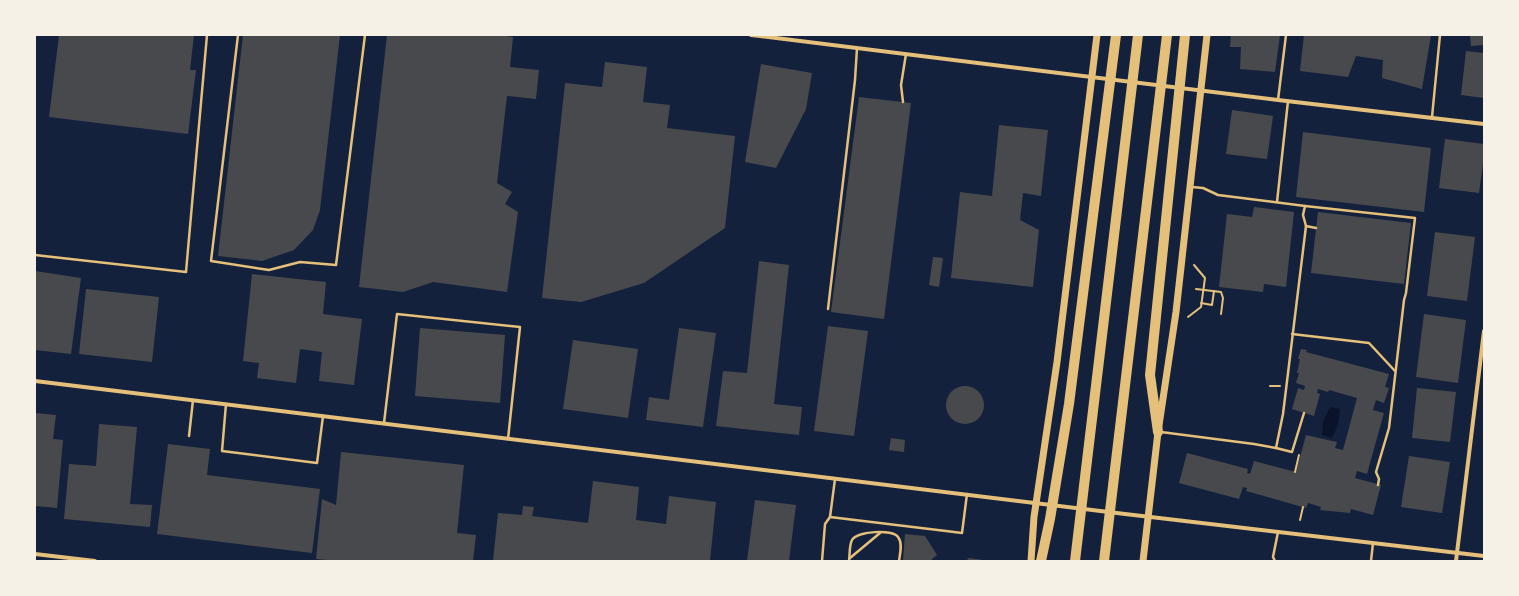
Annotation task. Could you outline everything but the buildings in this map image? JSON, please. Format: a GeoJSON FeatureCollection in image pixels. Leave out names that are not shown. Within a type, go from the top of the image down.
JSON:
{"type":"FeatureCollection","features":[{"type":"Feature","properties":{"kind":"highway"},"geometry":{"type":"LineString","coordinates":[[1041,561],[1057,505],[1116,35]]}},
{"type":"Feature","properties":{"kind":"highway"},"geometry":{"type":"LineString","coordinates":[[1075,561],[1138,35]]}},
{"type":"Feature","properties":{"kind":"highway"},"geometry":{"type":"LineString","coordinates":[[1104,561],[1167,35]]}},
{"type":"Feature","properties":{"kind":"highway"},"geometry":{"type":"LineString","coordinates":[[1158,432],[1150,375],[1185,35]]}},
{"type":"Feature","properties":{"kind":"main road"},"geometry":{"type":"LineString","coordinates":[[1031,561],[1036,503],[1057,362],[1097,35]]}},
{"type":"Feature","properties":{"kind":"main road"},"geometry":{"type":"LineString","coordinates":[[1143,561],[1158,432],[1169,363],[1207,35]]}},
{"type":"Feature","properties":{"kind":"street"},"geometry":{"type":"LineString","coordinates":[[751,35],[1484,124]]}},
{"type":"Feature","properties":{"kind":"street"},"geometry":{"type":"LineString","coordinates":[[1456,561],[1484,330]]}},
{"type":"Feature","properties":{"kind":"street"},"geometry":{"type":"LineString","coordinates":[[35,381],[1484,556]]}},
{"type":"Feature","properties":{"kind":"street"},"geometry":{"type":"LineString","coordinates":[[35,554],[95,561]]}},
{"type":"Feature","properties":{"kind":"lane"},"geometry":{"type":"LineString","coordinates":[[35,255],[186,272],[208,35]]}},
{"type":"Feature","properties":{"kind":"lane"},"geometry":{"type":"LineString","coordinates":[[238,35],[211,261],[269,270],[300,262],[336,265],[365,35]]}},
{"type":"Feature","properties":{"kind":"lane"},"geometry":{"type":"LineString","coordinates":[[1278,100],[1286,35]]}},
{"type":"Feature","properties":{"kind":"lane"},"geometry":{"type":"LineString","coordinates":[[1432,118],[1440,35]]}},
{"type":"Feature","properties":{"kind":"lane"},"geometry":{"type":"LineString","coordinates":[[828,308],[856,80],[857,48]]}},
{"type":"Feature","properties":{"kind":"lane"},"geometry":{"type":"LineString","coordinates":[[903,102],[901,85],[906,54]]}},
{"type":"Feature","properties":{"kind":"lane"},"geometry":{"type":"LineString","coordinates":[[1277,202],[1288,101]]}},
{"type":"Feature","properties":{"kind":"lane"},"geometry":{"type":"LineString","coordinates":[[1190,187],[1203,188],[1218,195],[1415,218],[1400,329],[1389,428],[1376,472],[1379,479],[1378,485]]}},
{"type":"Feature","properties":{"kind":"lane"},"geometry":{"type":"LineString","coordinates":[[1276,448],[1283,414],[1306,226],[1304,206]]}},
{"type":"Feature","properties":{"kind":"lane"},"geometry":{"type":"LineString","coordinates":[[1306,226],[1316,228]]}},
{"type":"Feature","properties":{"kind":"lane"},"geometry":{"type":"LineString","coordinates":[[384,424],[397,314],[520,327],[508,439]]}},
{"type":"Feature","properties":{"kind":"lane"},"geometry":{"type":"LineString","coordinates":[[1292,334],[1369,343],[1395,372]]}},
{"type":"Feature","properties":{"kind":"lane"},"geometry":{"type":"LineString","coordinates":[[189,436],[193,400]]}},
{"type":"Feature","properties":{"kind":"lane"},"geometry":{"type":"LineString","coordinates":[[226,404],[222,451],[317,463],[323,416]]}},
{"type":"Feature","properties":{"kind":"lane"},"geometry":{"type":"LineString","coordinates":[[1158,432],[1246,443],[1292,452],[1304,413]]}},
{"type":"Feature","properties":{"kind":"lane"},"geometry":{"type":"LineString","coordinates":[[822,561],[825,524],[830,517],[835,478]]}},
{"type":"Feature","properties":{"kind":"lane"},"geometry":{"type":"LineString","coordinates":[[830,517],[962,533],[967,494]]}},
{"type":"Feature","properties":{"kind":"lane"},"geometry":{"type":"LineString","coordinates":[[849,560],[880,532]]}},
{"type":"Feature","properties":{"kind":"lane"},"geometry":{"type":"LineString","coordinates":[[849,560],[850,546],[852,540],[856,536],[870,533],[892,532],[897,535],[900,546],[899,561]]}},
{"type":"Feature","properties":{"kind":"lane"},"geometry":{"type":"LineString","coordinates":[[1275,561],[1274,558],[1278,532]]}},
{"type":"Feature","properties":{"kind":"lane"},"geometry":{"type":"LineString","coordinates":[[1371,561],[1373,543]]}},
{"type":"Feature","properties":{"kind":"path"},"geometry":{"type":"LineString","coordinates":[[1188,317],[1201,307],[1203,290],[1204,278],[1194,265]]}},
{"type":"Feature","properties":{"kind":"path"},"geometry":{"type":"LineString","coordinates":[[1196,289],[1221,292],[1223,298],[1221,314]]}},
{"type":"Feature","properties":{"kind":"path"},"geometry":{"type":"LineString","coordinates":[[1201,303],[1212,305],[1214,291]]}},
{"type":"Feature","properties":{"kind":"path"},"geometry":{"type":"LineString","coordinates":[[1270,386],[1281,386]]}},
{"type":"Feature","properties":{"kind":"path"},"geometry":{"type":"LineString","coordinates":[[1300,520],[1303,507]]}},
{"type":"Feature","properties":{"kind":"water"},"geometry":{"type":"Polygon","coordinates":[[[1330,407],[1340,409],[1338,425],[1332,438],[1322,435],[1323,422],[1330,407]]]}}]}
